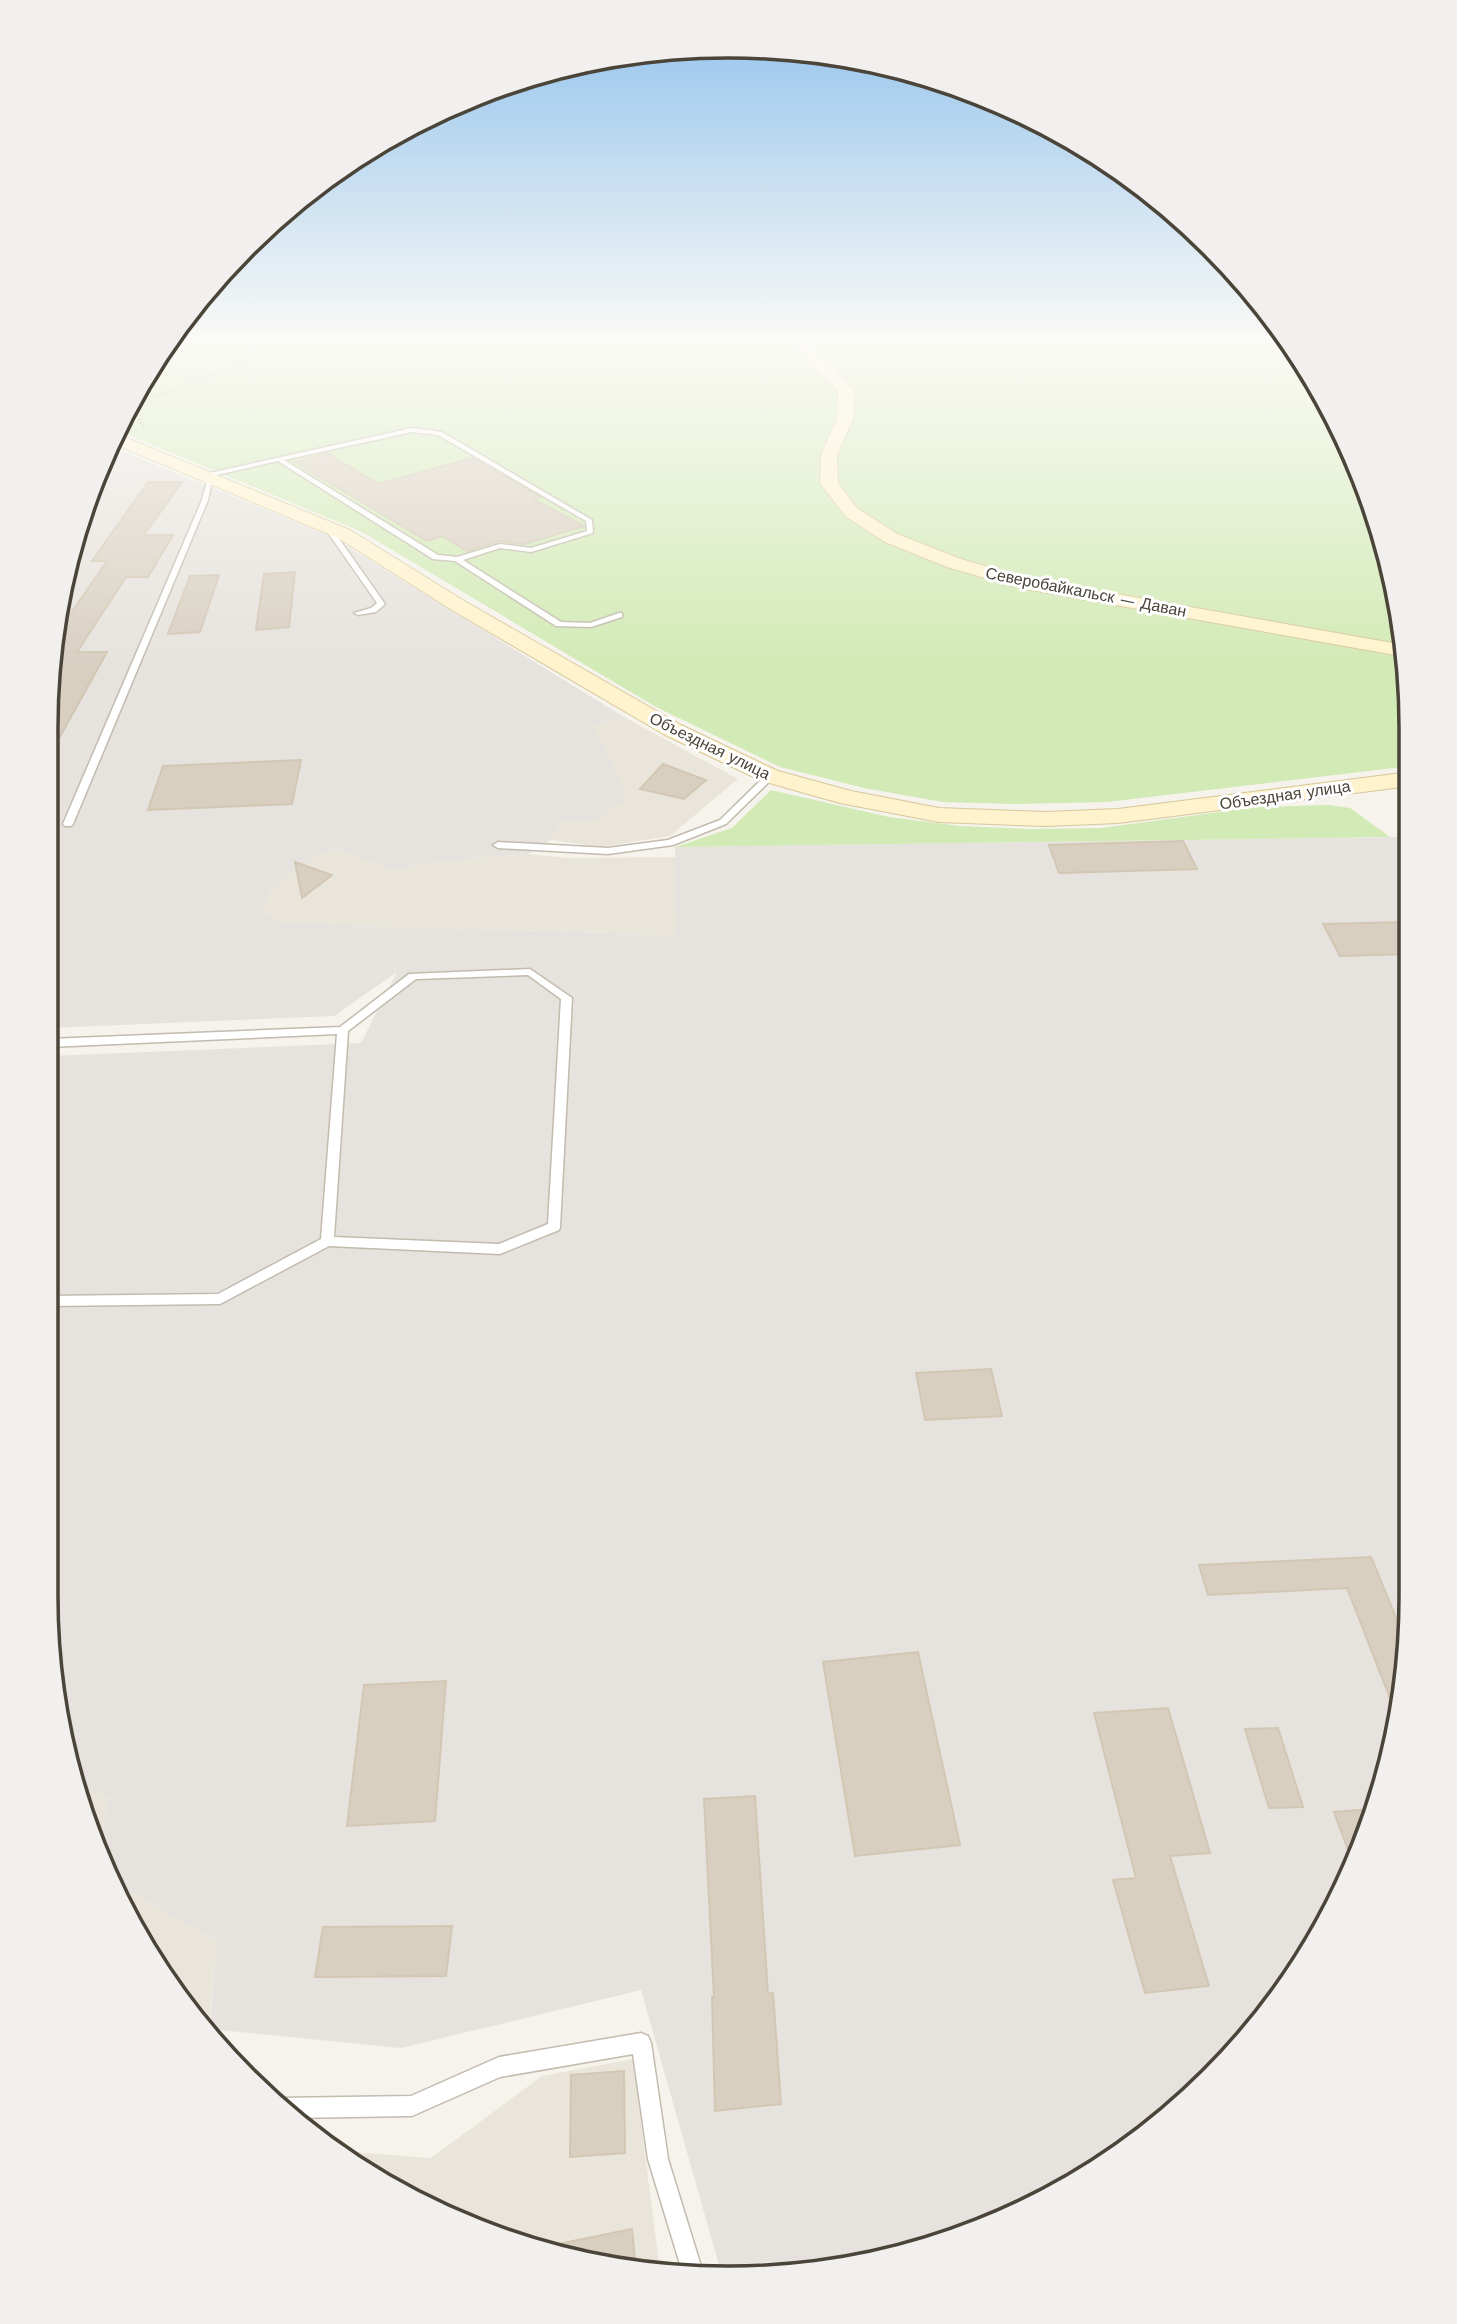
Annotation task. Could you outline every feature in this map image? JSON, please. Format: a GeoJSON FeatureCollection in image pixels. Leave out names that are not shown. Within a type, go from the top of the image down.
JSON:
{"type":"FeatureCollection","features":[{"type":"Feature","properties":{"kind":"street","name":"Объездная улица"},"geometry":{"type":"LineString","coordinates":[[150,452],[344,534],[603,691],[673,730],[770,776],[848,798],[939,815],[1046,819],[1118,816],[1399,780]]}},
{"type":"Feature","properties":{"kind":"street","name":"Северобайкальск — Даван"},"geometry":{"type":"LineString","coordinates":[[830,452],[829,483],[851,512],[891,538],[954,563],[1020,582],[1395,649]]}},
{"type":"Feature","properties":{"kind":"lane"},"geometry":{"type":"LineString","coordinates":[[68,824],[205,500],[209,476],[317,452]]}},
{"type":"Feature","properties":{"kind":"lane"},"geometry":{"type":"LineString","coordinates":[[281,461],[436,557],[457,559],[500,546],[531,550],[591,531],[589,520],[473,452]]}},
{"type":"Feature","properties":{"kind":"lane"},"geometry":{"type":"LineString","coordinates":[[328,527],[381,604],[373,610],[358,613]]}},
{"type":"Feature","properties":{"kind":"lane"},"geometry":{"type":"LineString","coordinates":[[457,559],[559,624],[590,625],[619,615]]}},
{"type":"Feature","properties":{"kind":"lane"},"geometry":{"type":"LineString","coordinates":[[498,845],[608,852],[670,843],[723,822],[770,776]]}},
{"type":"Feature","properties":{"kind":"lane"},"geometry":{"type":"LineString","coordinates":[[58,1043],[343,1030],[414,976],[530,972],[567,998],[554,1227],[500,1248],[327,1241],[220,1299],[58,1301]]}},
{"type":"Feature","properties":{"kind":"lane"},"geometry":{"type":"LineString","coordinates":[[327,1241],[343,1030]]}},
{"type":"Feature","properties":{"kind":"lane"},"geometry":{"type":"LineString","coordinates":[[295,2108],[412,2106],[499,2067],[641,2043],[658,2159],[691,2265]]}},
{"type":"Feature","properties":{"kind":"shaded area"},"geometry":{"type":"Polygon","coordinates":[[[118,452],[126,452],[332,537],[624,717],[592,726],[615,769],[626,799],[595,820],[563,820],[551,840],[528,854],[440,862],[393,870],[336,849],[315,857],[270,892],[263,911],[280,923],[677,935],[675,847],[1399,837],[1399,1596],[1394,1683],[1386,1726],[1364,1811],[1330,1892],[1309,1931],[1261,2004],[1233,2038],[1171,2100],[1137,2128],[1064,2176],[1025,2197],[944,2231],[816,2261],[719,2265],[641,1990],[401,2048],[217,2030],[211,2022],[216,1941],[126,1889],[102,1834],[109,1796],[87,1791],[63,1683],[58,1596],[58,1056],[361,1043],[397,972],[334,1016],[58,1028],[58,728],[63,641],[93,513],[118,452]]]}},
{"type":"Feature","properties":{"kind":"shaded area"},"geometry":{"type":"Polygon","coordinates":[[[624,717],[738,779],[670,836],[601,847],[551,840],[563,820],[595,820],[615,769],[591,726],[624,717]]]}},
{"type":"Feature","properties":{"kind":"shaded area"},"geometry":{"type":"Polygon","coordinates":[[[336,849],[393,870],[440,862],[528,854],[569,858],[676,857],[678,935],[280,923],[263,911],[270,892],[315,857],[336,849]]]}},
{"type":"Feature","properties":{"kind":"shaded area"},"geometry":{"type":"Polygon","coordinates":[[[87,1791],[109,1795],[102,1834],[87,1791]]]}},
{"type":"Feature","properties":{"kind":"shaded area"},"geometry":{"type":"Polygon","coordinates":[[[126,1889],[216,1941],[210,2021],[171,1968],[126,1889]]]}},
{"type":"Feature","properties":{"kind":"shaded area"},"geometry":{"type":"Polygon","coordinates":[[[633,2059],[659,2263],[598,2253],[513,2231],[432,2197],[355,2152],[431,2158],[542,2076],[633,2059]]]}},
{"type":"Feature","properties":{"kind":"green space"},"geometry":{"type":"Polygon","coordinates":[[[171,452],[1339,452],[1364,513],[1386,598],[1398,685],[1399,767],[1107,802],[943,802],[864,788],[780,767],[656,707],[362,532],[171,452]]]}},
{"type":"Feature","properties":{"kind":"green space"},"geometry":{"type":"Polygon","coordinates":[[[771,790],[889,817],[960,826],[1030,829],[1101,828],[1257,807],[1329,805],[1350,808],[1390,837],[675,847],[732,828],[771,790]]]}},
{"type":"Feature","properties":{"kind":"building"},"geometry":{"type":"Polygon","coordinates":[[[327,453],[378,484],[472,458],[540,497],[533,499],[584,526],[524,544],[499,541],[467,551],[442,536],[427,541],[295,462],[327,453]]]}},
{"type":"Feature","properties":{"kind":"building"},"geometry":{"type":"Polygon","coordinates":[[[148,482],[182,482],[144,535],[173,535],[148,577],[126,577],[77,652],[107,652],[58,740],[59,685],[67,619],[107,561],[92,561],[148,482]]]}},
{"type":"Feature","properties":{"kind":"building"},"geometry":{"type":"Polygon","coordinates":[[[295,572],[289,627],[256,630],[264,574],[295,572]]]}},
{"type":"Feature","properties":{"kind":"building"},"geometry":{"type":"Polygon","coordinates":[[[219,575],[200,632],[168,634],[190,576],[219,575]]]}},
{"type":"Feature","properties":{"kind":"building"},"geometry":{"type":"Polygon","coordinates":[[[301,760],[292,804],[148,810],[163,766],[301,760]]]}},
{"type":"Feature","properties":{"kind":"building"},"geometry":{"type":"Polygon","coordinates":[[[663,764],[706,780],[684,799],[640,789],[663,764]]]}},
{"type":"Feature","properties":{"kind":"building"},"geometry":{"type":"Polygon","coordinates":[[[1183,841],[1197,869],[1059,873],[1049,845],[1183,841]]]}},
{"type":"Feature","properties":{"kind":"building"},"geometry":{"type":"Polygon","coordinates":[[[295,862],[332,875],[302,898],[295,862]]]}},
{"type":"Feature","properties":{"kind":"building"},"geometry":{"type":"Polygon","coordinates":[[[1399,922],[1399,954],[1340,956],[1323,924],[1399,922]]]}},
{"type":"Feature","properties":{"kind":"building"},"geometry":{"type":"Polygon","coordinates":[[[991,1369],[1002,1416],[925,1420],[916,1373],[991,1369]]]}},
{"type":"Feature","properties":{"kind":"building"},"geometry":{"type":"Polygon","coordinates":[[[1371,1557],[1398,1623],[1391,1700],[1347,1588],[1208,1595],[1199,1565],[1371,1557]]]}},
{"type":"Feature","properties":{"kind":"building"},"geometry":{"type":"Polygon","coordinates":[[[918,1652],[960,1845],[855,1856],[823,1662],[918,1652]]]}},
{"type":"Feature","properties":{"kind":"building"},"geometry":{"type":"Polygon","coordinates":[[[446,1681],[435,1821],[347,1826],[364,1685],[446,1681]]]}},
{"type":"Feature","properties":{"kind":"building"},"geometry":{"type":"Polygon","coordinates":[[[1168,1708],[1210,1853],[1170,1856],[1209,1986],[1145,1993],[1113,1880],[1136,1878],[1094,1713],[1168,1708]]]}},
{"type":"Feature","properties":{"kind":"building"},"geometry":{"type":"Polygon","coordinates":[[[1278,1728],[1303,1807],[1269,1808],[1245,1729],[1278,1728]]]}},
{"type":"Feature","properties":{"kind":"building"},"geometry":{"type":"Polygon","coordinates":[[[755,1796],[768,1994],[773,1993],[781,2104],[715,2111],[714,1997],[704,1799],[755,1796]]]}},
{"type":"Feature","properties":{"kind":"building"},"geometry":{"type":"Polygon","coordinates":[[[1364,1810],[1348,1851],[1334,1812],[1364,1810]]]}},
{"type":"Feature","properties":{"kind":"building"},"geometry":{"type":"Polygon","coordinates":[[[452,1926],[446,1976],[315,1977],[323,1927],[452,1926]]]}},
{"type":"Feature","properties":{"kind":"building"},"geometry":{"type":"Polygon","coordinates":[[[624,2071],[625,2153],[570,2157],[571,2075],[624,2071]]]}},
{"type":"Feature","properties":{"kind":"building"},"geometry":{"type":"Polygon","coordinates":[[[632,2229],[635,2260],[598,2253],[559,2244],[632,2229]]]}}]}
